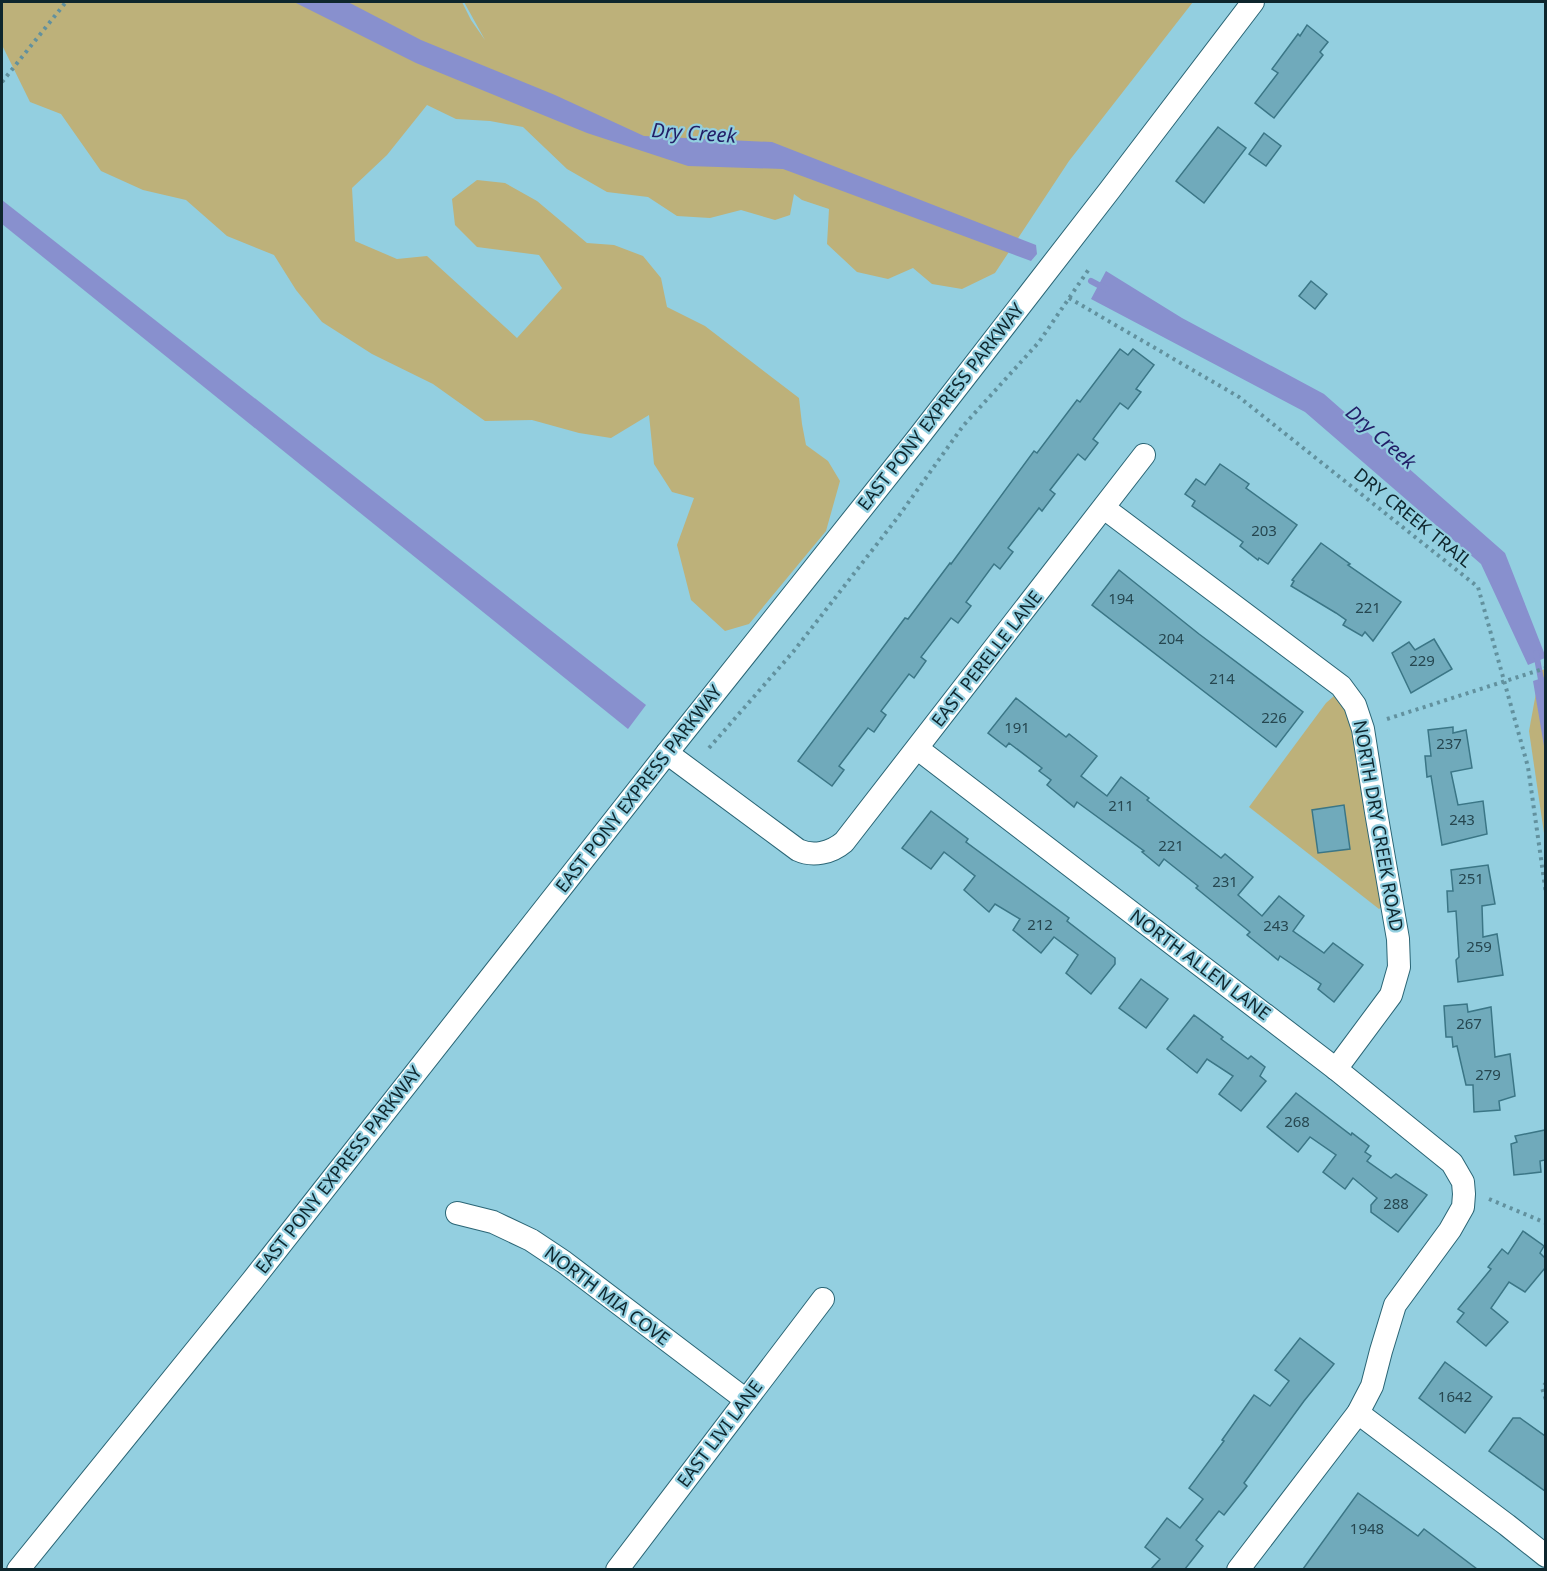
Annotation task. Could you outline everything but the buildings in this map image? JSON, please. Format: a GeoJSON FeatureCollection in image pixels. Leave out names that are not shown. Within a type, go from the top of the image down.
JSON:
{"type":"FeatureCollection","features":[{"type":"Feature","properties":{"kind":"street","name":"EAST PONY EXPRESS PARKWAY"},"geometry":{"type":"LineString","coordinates":[[18,1569],[252,1281],[924,430],[1253,2]]}},
{"type":"Feature","properties":{"kind":"street","name":"EAST PERELLE LANE"},"geometry":{"type":"LineString","coordinates":[[667,753],[798,850],[820,854],[833,849],[844,842],[918,749],[1144,455]]}},
{"type":"Feature","properties":{"kind":"street","name":"NORTH DRY CREEK ROAD"},"geometry":{"type":"LineString","coordinates":[[1104,508],[1341,686],[1355,705],[1364,729],[1398,939],[1399,967],[1391,995],[1336,1069]]}},
{"type":"Feature","properties":{"kind":"street","name":"NORTH ALLEN LANE"},"geometry":{"type":"LineString","coordinates":[[918,749],[1336,1069],[1452,1163],[1462,1182],[1464,1194],[1462,1207],[1450,1230],[1395,1305],[1372,1386],[1358,1413]]}},
{"type":"Feature","properties":{"kind":"street","name":"NORTH MIA COVE"},"geometry":{"type":"LineString","coordinates":[[457,1213],[493,1222],[531,1240],[564,1262],[746,1400]]}},
{"type":"Feature","properties":{"kind":"street","name":"EAST LIVI LANE"},"geometry":{"type":"LineString","coordinates":[[617,1569],[823,1299]]}},
{"type":"Feature","properties":{"kind":"street"},"geometry":{"type":"LineString","coordinates":[[1238,1569],[1358,1413],[1545,1556]]}},
{"type":"Feature","properties":{"kind":"path"},"geometry":{"type":"LineString","coordinates":[[2,82],[66,2]]}},
{"type":"Feature","properties":{"kind":"path"},"geometry":{"type":"LineString","coordinates":[[709,748],[793,652],[898,517],[963,426],[1039,342],[1089,269]]}},
{"type":"Feature","properties":{"kind":"path","name":"DRY CREEK TRAIL"},"geometry":{"type":"LineString","coordinates":[[1069,298],[1239,397],[1478,587],[1528,767],[1545,894]]}},
{"type":"Feature","properties":{"kind":"path"},"geometry":{"type":"LineString","coordinates":[[1387,719],[1545,668]]}},
{"type":"Feature","properties":{"kind":"path"},"geometry":{"type":"LineString","coordinates":[[1489,1199],[1545,1223]]}},
{"type":"Feature","properties":{"kind":"path"},"geometry":{"type":"LineString","coordinates":[[1545,1383],[1542,1388],[1545,1400]]}},
{"type":"Feature","properties":{"kind":"shaded area"},"geometry":{"type":"Polygon","coordinates":[[[2,2],[462,2],[485,40],[464,2],[1193,2],[1069,161],[995,273],[962,289],[932,284],[913,268],[888,279],[857,272],[827,244],[829,209],[802,200],[794,194],[790,215],[775,220],[741,210],[710,218],[677,216],[648,197],[607,192],[567,169],[523,127],[490,121],[456,119],[427,105],[387,155],[352,188],[355,241],[397,259],[427,256],[517,338],[562,288],[539,255],[477,247],[455,225],[452,199],[477,180],[505,183],[537,201],[587,243],[614,245],[643,256],[661,278],[667,307],[705,326],[799,398],[806,445],[828,461],[840,481],[826,531],[749,624],[725,631],[691,600],[677,545],[694,498],[672,492],[654,464],[649,415],[611,438],[579,433],[532,420],[485,421],[433,384],[372,354],[322,322],[296,290],[274,255],[227,236],[186,200],[143,190],[101,171],[61,114],[30,102],[2,45],[2,2]]]}},
{"type":"Feature","properties":{"kind":"shaded area"},"geometry":{"type":"Polygon","coordinates":[[[1545,669],[1545,840],[1529,731],[1540,671],[1545,669]]]}},
{"type":"Feature","properties":{"kind":"shaded area"},"geometry":{"type":"Polygon","coordinates":[[[1334,696],[1352,720],[1382,907],[1379,909],[1249,807],[1326,703],[1334,696]]]}},
{"type":"Feature","properties":{"kind":"water"},"geometry":{"type":"Polygon","coordinates":[[[294,2],[348,2],[421,40],[555,95],[644,136],[772,142],[1036,245],[1037,254],[1031,261],[783,169],[688,166],[587,133],[416,63],[294,2]]]}},
{"type":"Feature","properties":{"kind":"water"},"geometry":{"type":"Polygon","coordinates":[[[2,200],[646,705],[628,729],[2,224],[2,200]]]}},
{"type":"Feature","properties":{"kind":"water"},"geometry":{"type":"Polygon","coordinates":[[[1106,271],[1182,318],[1324,394],[1505,553],[1545,658],[1528,665],[1481,564],[1305,412],[1091,299],[1106,271]]]}},
{"type":"Feature","properties":{"kind":"water"},"geometry":{"type":"Polygon","coordinates":[[[1546,677],[1545,752],[1533,681],[1546,677]]]}},
{"type":"Feature","properties":{"kind":"waterway","name":"Dry Creek"},"geometry":{"type":"LineString","coordinates":[[1091,281],[1106,289]]}},
{"type":"Feature","properties":{"kind":"waterway","name":"Dry Creek"},"geometry":{"type":"LineString","coordinates":[[1536,653],[1542,685]]}}]}
